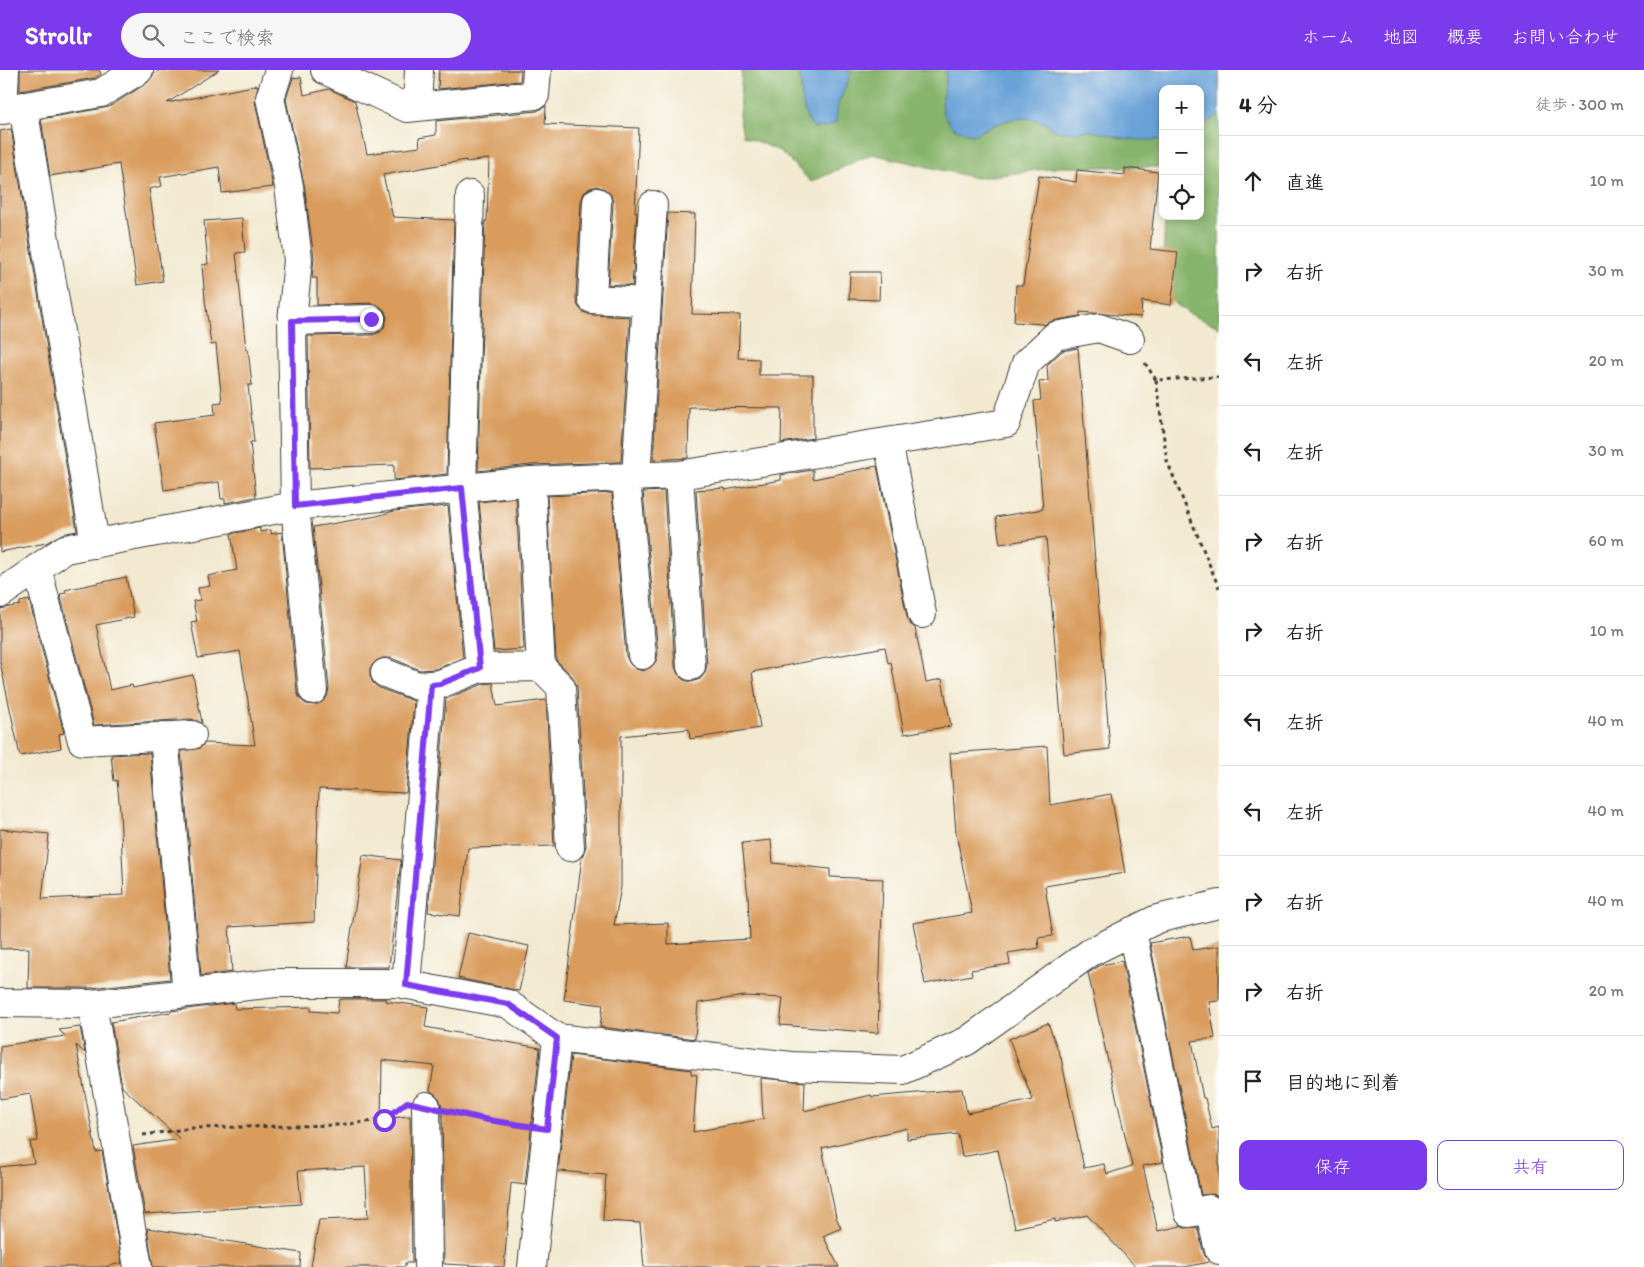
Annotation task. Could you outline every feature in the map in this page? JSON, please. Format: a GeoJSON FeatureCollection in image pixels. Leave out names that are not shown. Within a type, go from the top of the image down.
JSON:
{"type":"FeatureCollection","features":[{"type":"Feature","properties":{"kind":"street"},"geometry":{"type":"LineString","coordinates":[[5,70],[4,110],[101,93],[139,70]]}},
{"type":"Feature","properties":{"kind":"street"},"geometry":{"type":"LineString","coordinates":[[278,70],[270,98],[289,186],[298,260],[292,321],[295,506],[314,690]]}},
{"type":"Feature","properties":{"kind":"street"},"geometry":{"type":"LineString","coordinates":[[325,70],[407,108],[534,95],[537,70]]}},
{"type":"Feature","properties":{"kind":"street"},"geometry":{"type":"LineString","coordinates":[[417,107],[419,70]]}},
{"type":"Feature","properties":{"kind":"street"},"geometry":{"type":"LineString","coordinates":[[23,106],[95,544]]}},
{"type":"Feature","properties":{"kind":"street"},"geometry":{"type":"LineString","coordinates":[[470,195],[462,488],[480,668]]}},
{"type":"Feature","properties":{"kind":"street"},"geometry":{"type":"LineString","coordinates":[[597,202],[592,299],[647,302]]}},
{"type":"Feature","properties":{"kind":"street"},"geometry":{"type":"LineString","coordinates":[[642,655],[631,477],[647,302],[652,205]]}},
{"type":"Feature","properties":{"kind":"street"},"geometry":{"type":"LineString","coordinates":[[292,321],[371,319]]}},
{"type":"Feature","properties":{"kind":"street"},"geometry":{"type":"LineString","coordinates":[[0,594],[65,548],[295,506],[531,481],[679,475],[1006,423],[1026,363],[1055,336],[1099,328],[1130,339]]}},
{"type":"Feature","properties":{"kind":"street"},"geometry":{"type":"LineString","coordinates":[[888,442],[922,614]]}},
{"type":"Feature","properties":{"kind":"street"},"geometry":{"type":"LineString","coordinates":[[679,475],[691,666]]}},
{"type":"Feature","properties":{"kind":"street"},"geometry":{"type":"LineString","coordinates":[[531,481],[542,666],[561,687],[570,847]]}},
{"type":"Feature","properties":{"kind":"street"},"geometry":{"type":"LineString","coordinates":[[37,568],[82,741],[192,735]]}},
{"type":"Feature","properties":{"kind":"street"},"geometry":{"type":"LineString","coordinates":[[385,673],[418,686],[440,684],[480,668],[542,666]]}},
{"type":"Feature","properties":{"kind":"street"},"geometry":{"type":"LineString","coordinates":[[406,985],[431,685]]}},
{"type":"Feature","properties":{"kind":"street"},"geometry":{"type":"LineString","coordinates":[[164,736],[187,993]]}},
{"type":"Feature","properties":{"kind":"street"},"geometry":{"type":"LineString","coordinates":[[0,1003],[92,1004],[275,983],[398,983],[508,1004],[557,1038],[791,1066],[903,1070],[967,1042],[1091,952],[1157,919],[1219,904]]}},
{"type":"Feature","properties":{"kind":"street"},"geometry":{"type":"LineString","coordinates":[[1132,931],[1189,1212],[1209,1209],[1219,1250]]}},
{"type":"Feature","properties":{"kind":"street"},"geometry":{"type":"LineString","coordinates":[[92,1004],[138,1267]]}},
{"type":"Feature","properties":{"kind":"street"},"geometry":{"type":"LineString","coordinates":[[532,1267],[557,1038]]}},
{"type":"Feature","properties":{"kind":"street"},"geometry":{"type":"LineString","coordinates":[[426,1106],[428,1267]]}},
{"type":"Feature","properties":{"kind":"path"},"geometry":{"type":"LineString","coordinates":[[1130,339],[1156,380],[1167,461],[1219,588]]}},
{"type":"Feature","properties":{"kind":"path"},"geometry":{"type":"LineString","coordinates":[[1156,380],[1219,377]]}},
{"type":"Feature","properties":{"kind":"path"},"geometry":{"type":"LineString","coordinates":[[116,1139],[193,1128],[338,1125],[384,1120],[407,1102],[488,1120],[547,1129]]}},
{"type":"Feature","properties":{"kind":"green space"},"geometry":{"type":"Polygon","coordinates":[[[742,70],[1219,70],[1219,327],[1188,313],[1162,294],[1165,220],[1204,220],[1204,85],[1159,85],[1159,167],[1062,167],[976,178],[872,154],[811,182],[780,151],[743,136],[739,115],[742,70]]]}},
{"type":"Feature","properties":{"kind":"water"},"geometry":{"type":"Polygon","coordinates":[[[799,70],[849,70],[851,74],[838,104],[836,122],[827,127],[814,128],[809,121],[802,100],[799,70]]]}},
{"type":"Feature","properties":{"kind":"water"},"geometry":{"type":"Polygon","coordinates":[[[946,70],[1219,70],[1219,115],[1204,124],[1204,85],[1159,85],[1159,139],[1117,137],[1090,131],[1060,132],[1043,122],[1025,118],[998,123],[973,135],[953,128],[943,113],[942,97],[945,87],[946,70]]]}},
{"type":"Feature","properties":{"kind":"building"},"geometry":{"type":"Polygon","coordinates":[[[20,70],[99,70],[101,74],[95,78],[20,91],[20,70]]]}},
{"type":"Feature","properties":{"kind":"building"},"geometry":{"type":"Polygon","coordinates":[[[160,70],[219,70],[167,103],[258,85],[255,101],[273,187],[222,193],[219,167],[160,177],[162,186],[149,189],[163,281],[137,285],[119,164],[50,176],[41,119],[109,107],[147,83],[160,70]]]}},
{"type":"Feature","properties":{"kind":"building"},"geometry":{"type":"Polygon","coordinates":[[[439,70],[521,70],[520,81],[438,89],[439,70]]]}},
{"type":"Feature","properties":{"kind":"building"},"geometry":{"type":"Polygon","coordinates":[[[301,77],[304,95],[329,89],[355,101],[367,154],[420,147],[419,138],[436,135],[436,121],[537,111],[546,106],[545,124],[639,128],[635,212],[637,212],[632,286],[608,284],[613,203],[611,194],[597,186],[590,188],[584,193],[581,201],[576,298],[578,306],[583,312],[591,315],[630,317],[621,462],[530,465],[478,471],[485,221],[487,221],[489,159],[466,162],[466,160],[383,175],[393,217],[454,220],[447,474],[394,480],[394,465],[310,468],[308,336],[372,335],[380,332],[387,318],[384,310],[378,305],[371,303],[317,305],[317,278],[312,278],[314,258],[304,184],[286,99],[293,78],[301,77]]]}},
{"type":"Feature","properties":{"kind":"building"},"geometry":{"type":"Polygon","coordinates":[[[11,129],[77,531],[62,534],[46,543],[0,552],[0,131],[11,129]]]}},
{"type":"Feature","properties":{"kind":"building"},"geometry":{"type":"Polygon","coordinates":[[[1125,168],[1158,172],[1150,249],[1178,252],[1171,305],[1142,301],[1141,317],[1080,312],[1080,316],[1052,321],[1044,325],[1014,322],[1016,285],[1023,285],[1039,176],[1076,182],[1077,170],[1125,175],[1125,168]]]}},
{"type":"Feature","properties":{"kind":"building"},"geometry":{"type":"Polygon","coordinates":[[[668,213],[695,214],[692,314],[740,315],[738,358],[759,359],[759,375],[813,375],[813,438],[781,443],[782,408],[689,407],[688,458],[653,460],[668,213]]]}},
{"type":"Feature","properties":{"kind":"building"},"geometry":{"type":"Polygon","coordinates":[[[242,218],[245,252],[236,253],[246,349],[248,349],[252,385],[248,385],[254,442],[250,442],[256,497],[225,503],[225,499],[221,499],[219,482],[164,490],[154,423],[215,415],[214,403],[222,402],[216,344],[211,345],[205,299],[202,265],[208,264],[204,221],[242,218]]]}},
{"type":"Feature","properties":{"kind":"building"},"geometry":{"type":"Polygon","coordinates":[[[850,272],[880,272],[879,300],[849,299],[850,272]]]}},
{"type":"Feature","properties":{"kind":"building"},"geometry":{"type":"Polygon","coordinates":[[[1078,348],[1110,749],[1064,754],[1046,537],[1000,544],[996,517],[1043,509],[1034,401],[1041,400],[1039,382],[1048,381],[1047,365],[1062,351],[1078,348]]]}},
{"type":"Feature","properties":{"kind":"building"},"geometry":{"type":"Polygon","coordinates":[[[877,466],[907,617],[910,624],[915,628],[926,682],[942,679],[951,726],[904,734],[891,662],[888,663],[885,647],[752,672],[760,728],[690,739],[689,729],[621,736],[621,887],[614,925],[668,923],[668,944],[750,939],[742,843],[771,840],[773,863],[830,869],[830,877],[883,879],[878,1033],[780,1025],[783,998],[745,996],[698,1003],[695,1039],[600,1027],[603,1005],[564,1000],[582,857],[586,846],[577,686],[572,676],[556,660],[547,496],[612,493],[626,656],[630,664],[636,669],[643,671],[651,667],[656,661],[658,654],[643,492],[664,491],[675,667],[678,674],[684,680],[692,682],[700,679],[705,673],[707,665],[696,490],[725,488],[725,490],[781,480],[781,475],[813,470],[813,479],[877,466]]]}},
{"type":"Feature","properties":{"kind":"building"},"geometry":{"type":"Polygon","coordinates":[[[516,498],[524,649],[494,651],[479,502],[516,498]]]}},
{"type":"Feature","properties":{"kind":"building"},"geometry":{"type":"Polygon","coordinates":[[[448,506],[463,658],[436,669],[420,670],[391,658],[383,658],[376,661],[370,668],[370,676],[373,683],[379,688],[414,701],[406,793],[319,789],[314,922],[229,927],[232,972],[201,976],[181,751],[200,748],[205,743],[255,745],[240,651],[198,658],[191,622],[197,621],[193,601],[200,600],[198,588],[210,586],[208,576],[237,570],[231,534],[260,528],[260,532],[271,530],[271,534],[282,532],[297,692],[300,699],[306,704],[315,705],[327,697],[329,688],[313,527],[377,516],[394,511],[448,506]]]}},
{"type":"Feature","properties":{"kind":"building"},"geometry":{"type":"Polygon","coordinates":[[[126,577],[134,617],[96,625],[110,690],[132,685],[133,688],[193,675],[202,723],[191,719],[94,725],[60,594],[66,593],[65,590],[126,577]]]}},
{"type":"Feature","properties":{"kind":"building"},"geometry":{"type":"Polygon","coordinates":[[[29,600],[64,733],[59,734],[61,748],[20,756],[0,662],[0,609],[20,605],[20,602],[29,600]]]}},
{"type":"Feature","properties":{"kind":"building"},"geometry":{"type":"Polygon","coordinates":[[[493,683],[497,706],[546,700],[554,846],[468,848],[460,916],[428,912],[446,699],[483,684],[493,683]]]}},
{"type":"Feature","properties":{"kind":"building"},"geometry":{"type":"Polygon","coordinates":[[[1047,746],[1050,805],[1111,794],[1125,873],[1045,886],[1053,936],[1038,938],[1039,948],[1008,953],[1010,964],[971,970],[972,975],[925,984],[913,923],[972,913],[956,833],[950,753],[1047,746]]]}},
{"type":"Feature","properties":{"kind":"building"},"geometry":{"type":"Polygon","coordinates":[[[150,753],[170,979],[91,988],[28,988],[29,948],[0,949],[0,829],[49,834],[42,899],[124,895],[120,811],[117,780],[114,781],[111,755],[150,753]]]}},
{"type":"Feature","properties":{"kind":"building"},"geometry":{"type":"Polygon","coordinates":[[[363,855],[401,860],[389,967],[346,967],[363,855]]]}},
{"type":"Feature","properties":{"kind":"building"},"geometry":{"type":"Polygon","coordinates":[[[468,933],[529,946],[519,991],[458,978],[468,933]]]}},
{"type":"Feature","properties":{"kind":"building"},"geometry":{"type":"Polygon","coordinates":[[[1190,936],[1193,950],[1219,946],[1219,1001],[1209,1002],[1215,1038],[1192,1041],[1203,1098],[1205,1098],[1212,1129],[1219,1127],[1219,1197],[1213,1194],[1201,1195],[1150,943],[1190,936]]]}},
{"type":"Feature","properties":{"kind":"building"},"geometry":{"type":"Polygon","coordinates":[[[1122,961],[1163,1162],[1143,1166],[1158,1231],[1181,1226],[1184,1228],[1197,1227],[1204,1254],[1209,1262],[1185,1267],[1136,1267],[1087,1215],[1055,1222],[1055,1219],[1015,1228],[998,1150],[962,1157],[958,1134],[907,1139],[907,1128],[822,1148],[836,1217],[841,1228],[823,1236],[839,1267],[644,1267],[640,1223],[603,1221],[606,1175],[558,1171],[571,1055],[691,1070],[691,1074],[697,1075],[693,1132],[763,1119],[761,1078],[805,1082],[804,1111],[871,1095],[872,1097],[962,1089],[967,1113],[1033,1100],[1009,1039],[1048,1023],[1061,1058],[1084,1168],[1104,1164],[1107,1174],[1132,1166],[1088,973],[1101,965],[1122,961]]]}},
{"type":"Feature","properties":{"kind":"building"},"geometry":{"type":"Polygon","coordinates":[[[386,999],[385,1001],[428,1007],[425,1027],[540,1048],[525,1185],[511,1183],[504,1267],[444,1264],[442,1106],[439,1098],[430,1091],[434,1066],[382,1060],[381,1119],[410,1116],[412,1263],[405,1263],[405,1267],[311,1267],[319,1220],[368,1218],[365,1167],[298,1171],[301,1204],[145,1214],[133,1146],[180,1139],[122,1087],[111,1022],[171,1011],[234,1003],[235,1009],[311,1007],[311,1011],[337,1013],[339,1000],[386,999]]]}},
{"type":"Feature","properties":{"kind":"building"},"geometry":{"type":"Polygon","coordinates":[[[80,1027],[85,1053],[76,1045],[96,1152],[102,1151],[122,1263],[104,1267],[0,1267],[0,1167],[34,1163],[30,1142],[38,1141],[30,1094],[0,1099],[0,1046],[65,1036],[59,1030],[80,1027]]]}},
{"type":"Feature","properties":{"kind":"building"},"geometry":{"type":"Polygon","coordinates":[[[147,1228],[301,1253],[300,1267],[153,1267],[147,1228]]]}},
{"type":"Feature","properties":{"kind":"route"},"geometry":{"type":"LineString","coordinates":[[371,319],[292,321],[295,506],[462,488],[480,668],[440,684],[431,685],[406,985],[508,1004],[557,1038],[547,1129],[488,1120],[407,1102],[384,1120]]}}]}
